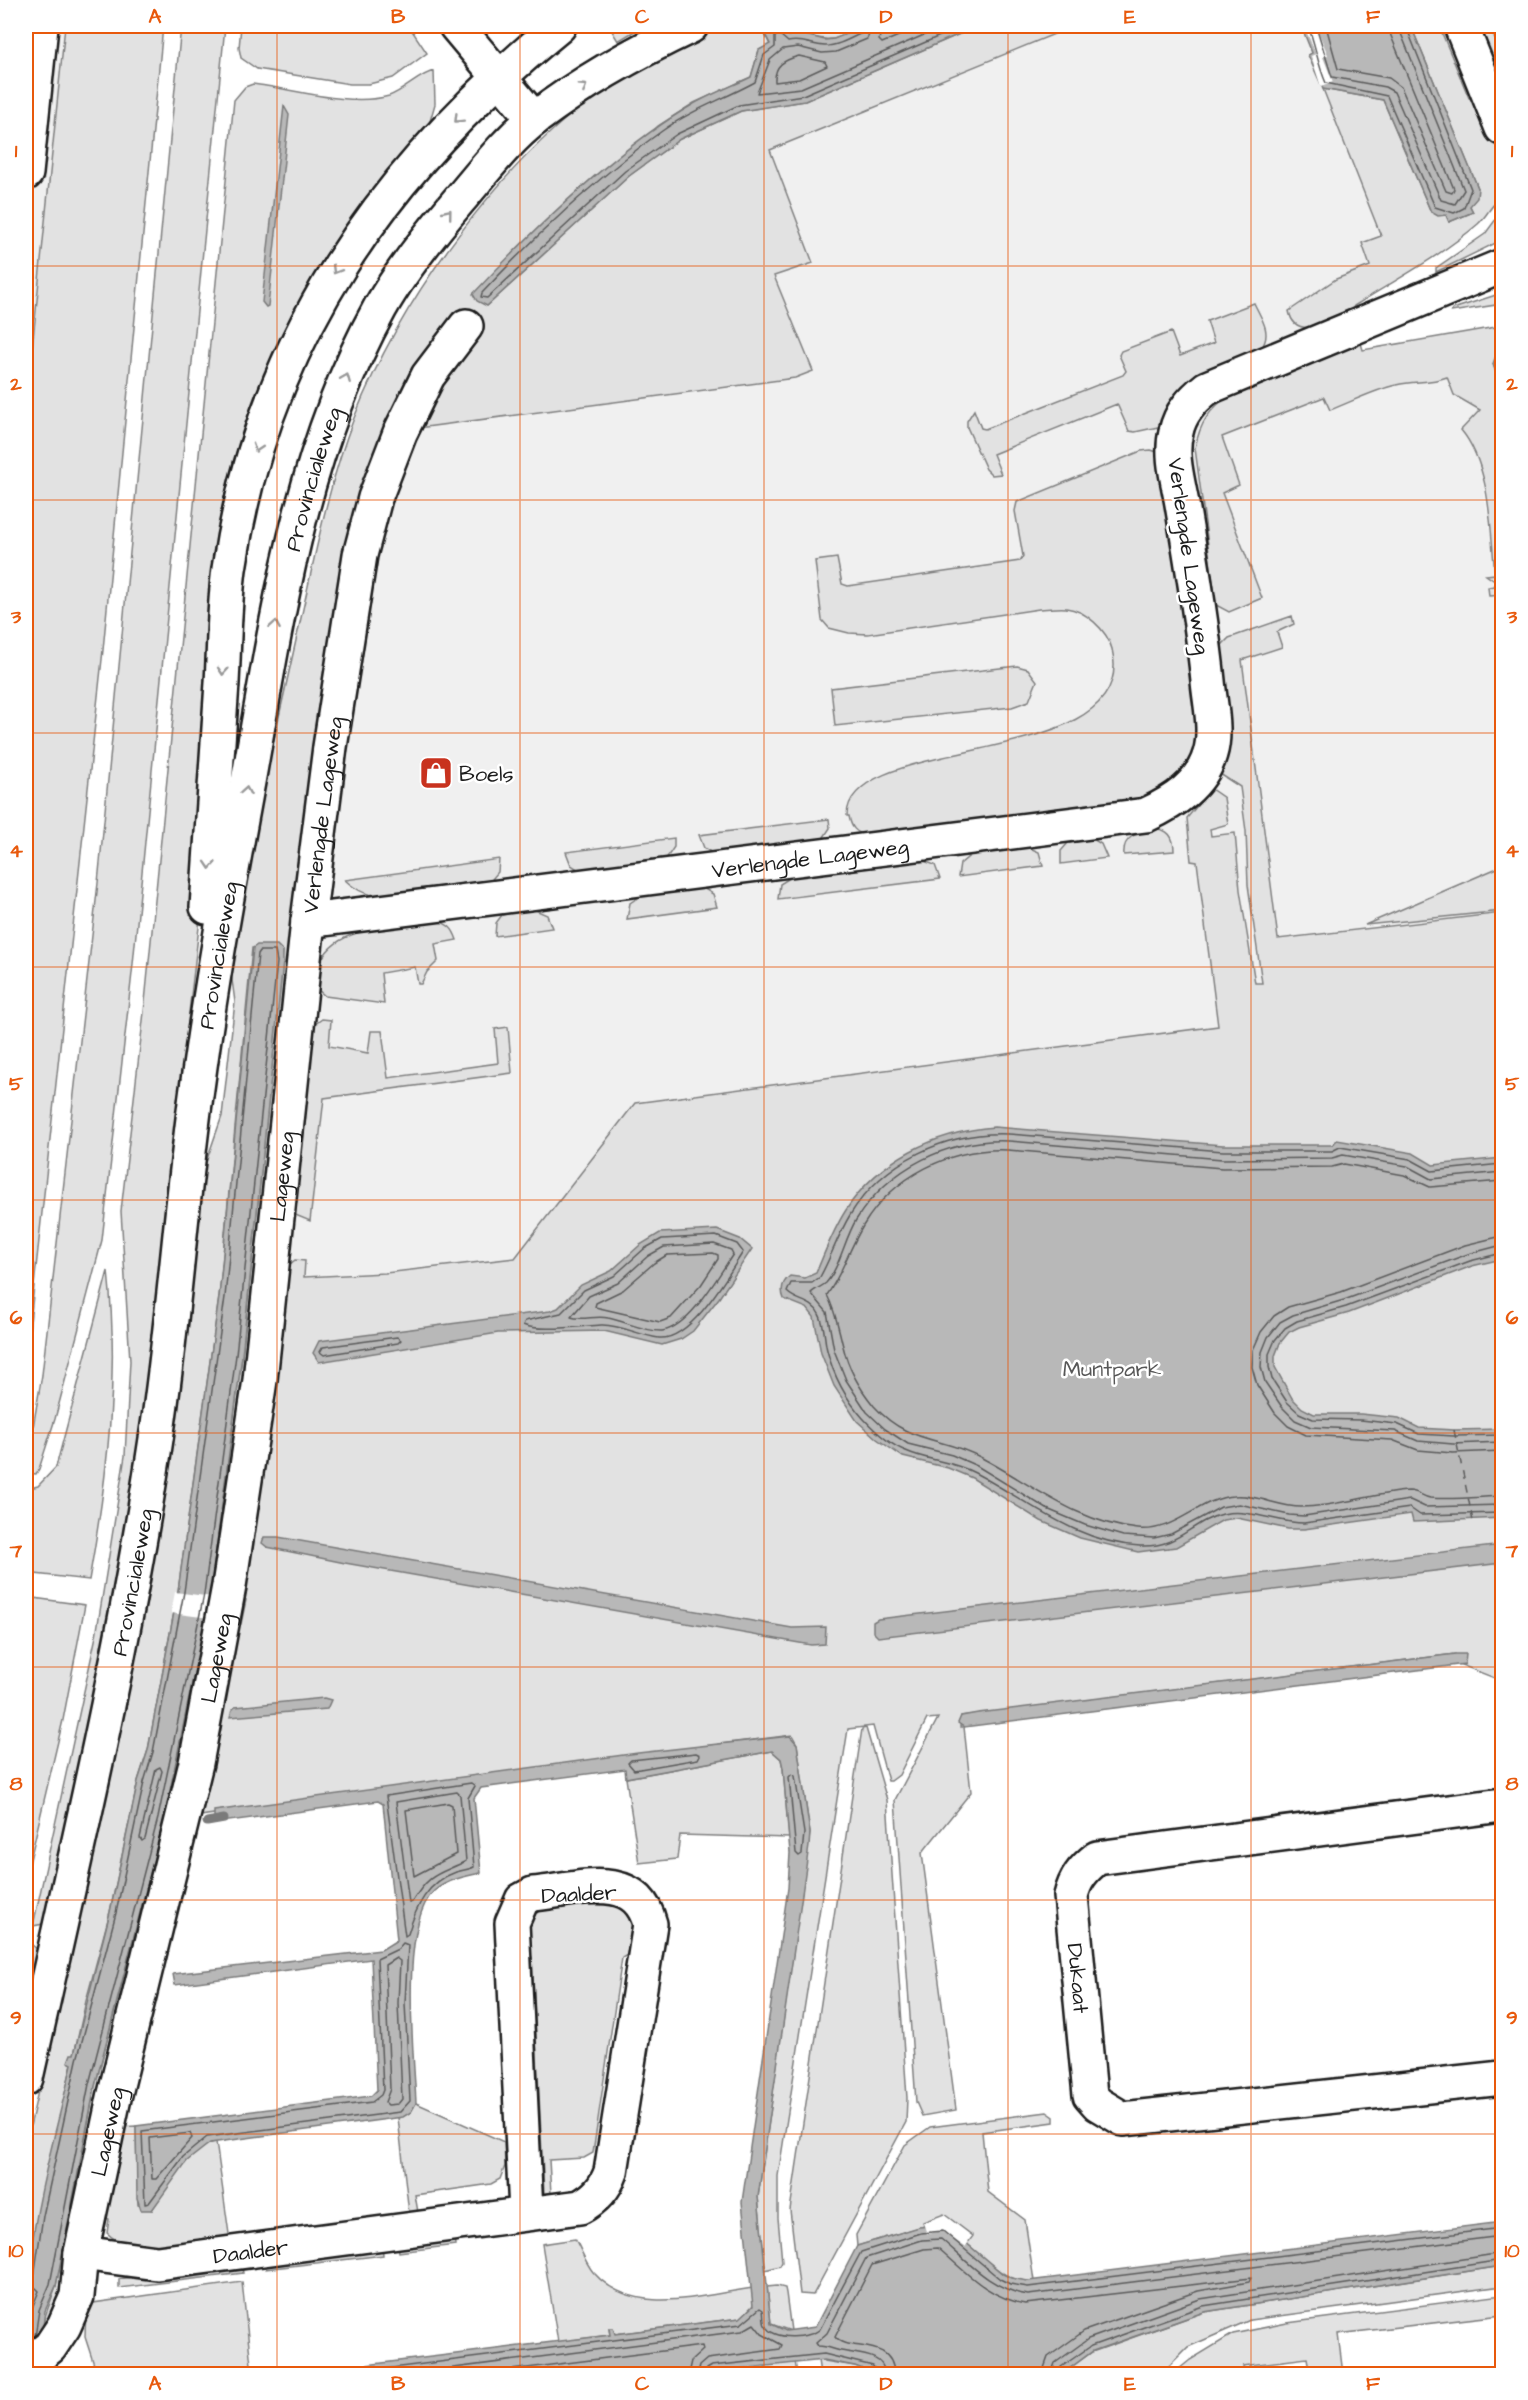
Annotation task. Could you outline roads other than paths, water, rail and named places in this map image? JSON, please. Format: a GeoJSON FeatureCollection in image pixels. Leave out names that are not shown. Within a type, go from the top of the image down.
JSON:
{"type":"FeatureCollection","features":[{"type":"Feature","properties":{"kind":"street"},"geometry":{"type":"LineString","coordinates":[[26,173],[41,26]]}},
{"type":"Feature","properties":{"kind":"street"},"geometry":{"type":"LineString","coordinates":[[456,26],[534,119]]}},
{"type":"Feature","properties":{"kind":"street","name":"Provincialeweg"},"geometry":{"type":"LineString","coordinates":[[198,1081],[229,570],[247,478],[280,379],[313,310],[350,248],[420,157],[499,77],[559,26]]}},
{"type":"Feature","properties":{"kind":"street","name":"Provincialeweg"},"geometry":{"type":"LineString","coordinates":[[26,2078],[116,1670],[135,1568],[157,1434],[198,1081],[280,597],[306,489],[321,441],[350,368],[381,307],[404,269],[495,157],[534,119],[610,70],[692,26]]}},
{"type":"Feature","properties":{"kind":"street"},"geometry":{"type":"LineString","coordinates":[[1461,26],[1503,128]]}},
{"type":"Feature","properties":{"kind":"street","name":"Verlengde Lageweg"},"geometry":{"type":"LineString","coordinates":[[466,326],[428,376],[400,433],[375,498],[360,555],[343,651],[308,921],[1146,815],[1171,803],[1186,792],[1200,775],[1210,754],[1213,728],[1202,627],[1174,451],[1181,416],[1193,399],[1207,388],[1503,266]]}},
{"type":"Feature","properties":{"kind":"street","name":"Lageweg"},"geometry":{"type":"LineString","coordinates":[[38,2356],[64,2326],[77,2296],[81,2253],[114,2098],[196,1763],[241,1516],[260,1380],[308,921]]}},
{"type":"Feature","properties":{"kind":"street","name":"Dukaat"},"geometry":{"type":"LineString","coordinates":[[1503,1805],[1097,1858],[1074,1883],[1071,1896],[1090,2095],[1098,2104],[1123,2119],[1503,2078]]}},
{"type":"Feature","properties":{"kind":"street","name":"Daalder"},"geometry":{"type":"LineString","coordinates":[[81,2253],[157,2263],[526,2212],[580,2207],[591,2201],[602,2190],[611,2172],[650,1924],[640,1899],[626,1890],[613,1886],[533,1894],[522,1900],[512,1923],[526,2212]]}},
{"type":"Feature","properties":{"kind":"water"},"geometry":{"type":"Polygon","coordinates":[[[783,26],[788,36],[797,33],[825,40],[834,39],[865,26],[978,26],[805,101],[741,111],[680,139],[629,176],[487,306],[477,301],[473,294],[549,217],[605,167],[663,123],[692,105],[751,77],[759,50],[770,44],[765,34],[783,26]]]}},
{"type":"Feature","properties":{"kind":"water"},"geometry":{"type":"Polygon","coordinates":[[[1296,26],[1411,26],[1478,188],[1477,198],[1470,206],[1473,212],[1449,222],[1446,215],[1438,216],[1431,212],[1383,100],[1323,89],[1308,55],[1312,53],[1302,28],[1297,29],[1296,26]]]}},
{"type":"Feature","properties":{"kind":"water"},"geometry":{"type":"Polygon","coordinates":[[[284,106],[289,115],[268,306],[266,307],[262,302],[284,106]]]}},
{"type":"Feature","properties":{"kind":"water"},"geometry":{"type":"Polygon","coordinates":[[[1502,354],[1502,389],[1493,364],[1495,358],[1502,354]]]}},
{"type":"Feature","properties":{"kind":"water"},"geometry":{"type":"Polygon","coordinates":[[[257,945],[277,945],[283,951],[283,962],[242,1356],[210,1595],[164,1820],[95,2086],[56,2286],[45,2311],[37,2374],[26,2374],[28,2281],[36,2217],[72,2064],[68,2062],[71,2054],[74,2054],[110,1912],[138,1781],[148,1750],[178,1591],[219,1297],[253,948],[257,945]]]}},
{"type":"Feature","properties":{"kind":"water"},"geometry":{"type":"Polygon","coordinates":[[[994,1127],[1223,1145],[1332,1145],[1337,1140],[1413,1153],[1433,1165],[1502,1158],[1502,1259],[1472,1266],[1349,1313],[1299,1327],[1289,1332],[1280,1343],[1275,1356],[1275,1367],[1292,1398],[1302,1408],[1314,1414],[1361,1414],[1399,1418],[1419,1428],[1502,1429],[1502,1518],[1413,1522],[1411,1514],[1304,1529],[1288,1529],[1237,1518],[1223,1520],[1176,1547],[1138,1552],[1080,1538],[1041,1521],[972,1478],[948,1468],[903,1457],[877,1439],[857,1421],[834,1386],[821,1353],[814,1317],[807,1308],[784,1299],[782,1286],[790,1276],[805,1278],[816,1273],[833,1233],[846,1210],[859,1192],[892,1163],[930,1142],[972,1130],[994,1127]]]}},
{"type":"Feature","properties":{"kind":"water"},"geometry":{"type":"Polygon","coordinates":[[[717,1230],[740,1239],[752,1249],[719,1298],[693,1331],[681,1339],[662,1345],[604,1331],[498,1333],[319,1362],[313,1353],[319,1341],[550,1311],[558,1308],[581,1285],[611,1271],[640,1245],[660,1233],[717,1230]]]}},
{"type":"Feature","properties":{"kind":"water"},"geometry":{"type":"Polygon","coordinates":[[[264,1537],[278,1537],[792,1628],[826,1627],[825,1644],[811,1645],[345,1563],[267,1547],[262,1543],[264,1537]]]}},
{"type":"Feature","properties":{"kind":"water"},"geometry":{"type":"Polygon","coordinates":[[[1502,1545],[1502,1563],[878,1637],[873,1632],[873,1622],[878,1619],[1502,1545]]]}},
{"type":"Feature","properties":{"kind":"water"},"geometry":{"type":"Polygon","coordinates":[[[1466,1654],[1465,1664],[964,1727],[958,1723],[961,1716],[978,1713],[1466,1654]]]}},
{"type":"Feature","properties":{"kind":"water"},"geometry":{"type":"Polygon","coordinates":[[[324,1698],[331,1700],[327,1709],[230,1717],[235,1707],[324,1698]]]}},
{"type":"Feature","properties":{"kind":"water"},"geometry":{"type":"Polygon","coordinates":[[[790,1736],[797,1744],[810,1833],[758,2197],[771,2324],[786,2331],[815,2327],[857,2246],[919,2227],[945,2225],[1003,2274],[1028,2281],[1502,2222],[1502,2266],[1204,2312],[1093,2351],[1062,2374],[876,2374],[855,2366],[824,2360],[689,2374],[292,2374],[610,2335],[609,2328],[613,2328],[615,2334],[740,2318],[753,2306],[742,2202],[788,1888],[790,1853],[783,1768],[781,1759],[772,1751],[626,1778],[625,1769],[481,1788],[474,1798],[481,1873],[450,1881],[434,1891],[423,1908],[416,1932],[411,1992],[416,2103],[411,2112],[403,2117],[210,2143],[187,2161],[152,2210],[141,2210],[137,2198],[136,2126],[371,2096],[377,2090],[371,1959],[175,1985],[173,1974],[381,1950],[397,1940],[383,1804],[378,1801],[214,1823],[214,1811],[638,1753],[790,1736]]]}},
{"type":"Feature","properties":{"kind":"waterway"},"geometry":{"type":"LineString","coordinates":[[207,1822],[224,1819]]}},
{"type":"Feature","properties":{"kind":"place","name":"Boels"},"geometry":{"type":"Point","coordinates":[436,773]}},
{"type":"Feature","properties":{"kind":"park label","name":"Muntpark"},"geometry":{"type":"Point","coordinates":[1112,1368]}}]}
